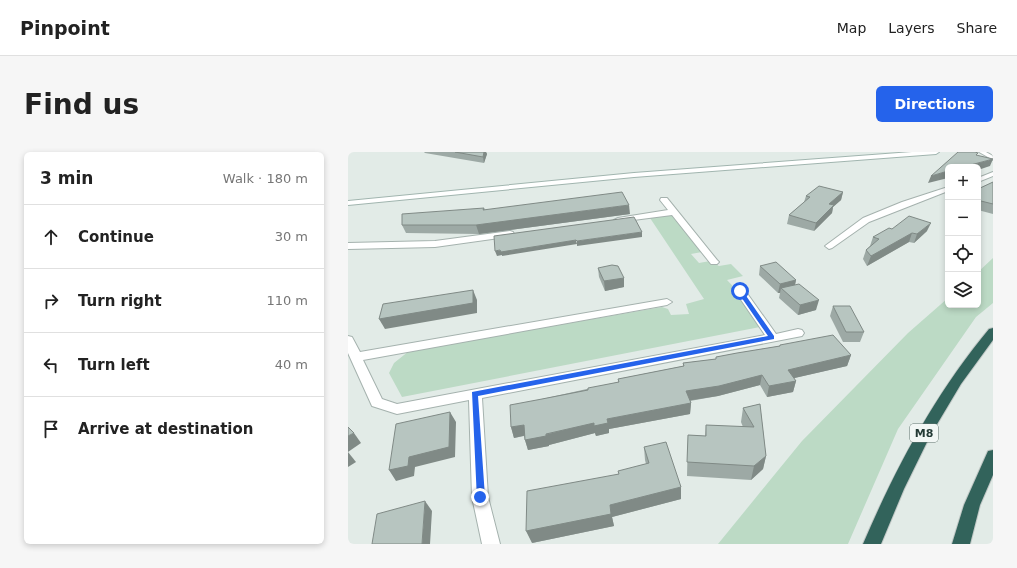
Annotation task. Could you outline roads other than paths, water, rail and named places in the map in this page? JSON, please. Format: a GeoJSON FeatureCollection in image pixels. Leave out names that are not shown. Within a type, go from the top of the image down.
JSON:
{"type":"FeatureCollection","features":[{"type":"Feature","properties":{"kind":"highway","name":"M8"},"geometry":{"type":"LineString","coordinates":[[872,544],[889,504],[929,424],[964,368],[993,332]]}},
{"type":"Feature","properties":{"kind":"highway"},"geometry":{"type":"LineString","coordinates":[[961,544],[972,505],[993,456]]}},
{"type":"Feature","properties":{"kind":"street"},"geometry":{"type":"LineString","coordinates":[[348,203],[663,172],[936,152]]}},
{"type":"Feature","properties":{"kind":"street"},"geometry":{"type":"LineString","coordinates":[[982,152],[993,158]]}},
{"type":"Feature","properties":{"kind":"street"},"geometry":{"type":"LineString","coordinates":[[981,179],[993,174]]}},
{"type":"Feature","properties":{"kind":"street"},"geometry":{"type":"LineString","coordinates":[[829,246],[866,220],[945,190]]}},
{"type":"Feature","properties":{"kind":"street"},"geometry":{"type":"LineString","coordinates":[[664,200],[714,262]]}},
{"type":"Feature","properties":{"kind":"street"},"geometry":{"type":"LineString","coordinates":[[612,220],[674,212]]}},
{"type":"Feature","properties":{"kind":"street"},"geometry":{"type":"LineString","coordinates":[[348,246],[435,244],[520,232]]}},
{"type":"Feature","properties":{"kind":"street"},"geometry":{"type":"LineString","coordinates":[[740,291],[772,337]]}},
{"type":"Feature","properties":{"kind":"street"},"geometry":{"type":"LineString","coordinates":[[356,357],[667,302]]}},
{"type":"Feature","properties":{"kind":"street"},"geometry":{"type":"LineString","coordinates":[[348,340],[377,402],[397,409],[798,333]]}},
{"type":"Feature","properties":{"kind":"street"},"geometry":{"type":"LineString","coordinates":[[475,394],[480,497],[491,544]]}}]}
